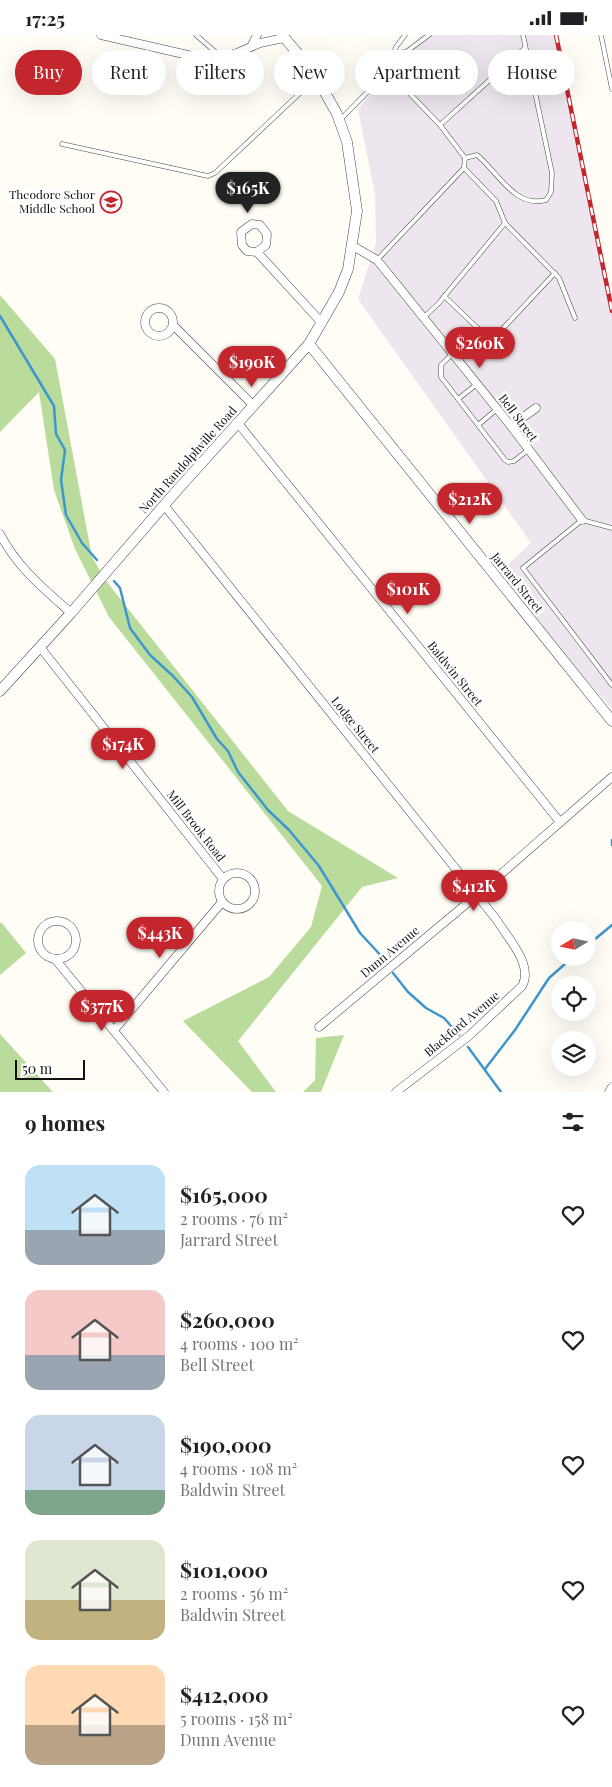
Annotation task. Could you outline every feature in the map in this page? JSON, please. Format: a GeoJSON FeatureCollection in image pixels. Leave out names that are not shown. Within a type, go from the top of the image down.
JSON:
{"type":"FeatureCollection","features":[{"type":"Feature","properties":{"kind":"street"},"geometry":{"type":"LineString","coordinates":[[101,35],[176,52]]}},
{"type":"Feature","properties":{"kind":"street"},"geometry":{"type":"LineString","coordinates":[[252,45],[257,35]]}},
{"type":"Feature","properties":{"kind":"street"},"geometry":{"type":"LineString","coordinates":[[243,50],[252,45],[283,36]]}},
{"type":"Feature","properties":{"kind":"street","name":"North Randolphville Road"},"geometry":{"type":"LineString","coordinates":[[283,36],[294,50]]}},
{"type":"Feature","properties":{"kind":"street","name":"North Randolphville Road"},"geometry":{"type":"LineString","coordinates":[[0,691],[71,613],[237,422],[310,344],[339,293],[348,269],[357,211],[348,142],[326,95]]}},
{"type":"Feature","properties":{"kind":"street","name":"Bell Street"},"geometry":{"type":"LineString","coordinates":[[353,246],[377,261],[511,426],[582,520]]}},
{"type":"Feature","properties":{"kind":"street"},"geometry":{"type":"LineString","coordinates":[[257,252],[321,322]]}},
{"type":"Feature","properties":{"kind":"street"},"geometry":{"type":"LineString","coordinates":[[173,325],[253,405]]}},
{"type":"Feature","properties":{"kind":"street","name":"Jarrard Street"},"geometry":{"type":"LineString","coordinates":[[310,344],[612,721]]}},
{"type":"Feature","properties":{"kind":"street"},"geometry":{"type":"LineString","coordinates":[[511,426],[536,408]]}},
{"type":"Feature","properties":{"kind":"street","name":"Baldwin Street"},"geometry":{"type":"LineString","coordinates":[[237,422],[560,822]]}},
{"type":"Feature","properties":{"kind":"street","name":"Lodge Street"},"geometry":{"type":"LineString","coordinates":[[164,505],[496,919],[523,963]]}},
{"type":"Feature","properties":{"kind":"street"},"geometry":{"type":"LineString","coordinates":[[0,534],[12,556],[28,574],[71,613]]}},
{"type":"Feature","properties":{"kind":"street","name":"Mill Brook Road"},"geometry":{"type":"LineString","coordinates":[[40,647],[223,879]]}},
{"type":"Feature","properties":{"kind":"street","name":"Dunn Avenue"},"geometry":{"type":"LineString","coordinates":[[319,1027],[477,895],[612,777]]}},
{"type":"Feature","properties":{"kind":"street","name":"Mill Brook Road"},"geometry":{"type":"LineString","coordinates":[[232,873],[244,874],[252,881],[255,892],[250,903],[239,909],[227,907],[222,902],[218,890],[223,879],[232,873]]}},
{"type":"Feature","properties":{"kind":"street"},"geometry":{"type":"LineString","coordinates":[[115,1029],[222,902]]}},
{"type":"Feature","properties":{"kind":"street"},"geometry":{"type":"LineString","coordinates":[[55,959],[68,956],[75,947],[76,941],[73,929],[58,921],[44,927],[38,937],[38,943],[44,954],[55,959],[115,1029],[164,1092]]}},
{"type":"Feature","properties":{"kind":"street","name":"Blackford Avenue"},"geometry":{"type":"LineString","coordinates":[[396,1092],[470,1035],[522,986],[525,980],[523,963]]}},
{"type":"Feature","properties":{"kind":"street"},"geometry":{"type":"LineString","coordinates":[[609,1092],[612,1087]]}},
{"type":"Feature","properties":{"kind":"lane"},"geometry":{"type":"LineString","coordinates":[[196,35],[213,50]]}},
{"type":"Feature","properties":{"kind":"lane"},"geometry":{"type":"LineString","coordinates":[[396,50],[405,35]]}},
{"type":"Feature","properties":{"kind":"lane"},"geometry":{"type":"LineString","coordinates":[[407,50],[429,35]]}},
{"type":"Feature","properties":{"kind":"lane"},"geometry":{"type":"LineString","coordinates":[[465,157],[477,155],[518,196],[528,202],[546,200],[551,192],[552,173],[522,35]]}},
{"type":"Feature","properties":{"kind":"lane"},"geometry":{"type":"LineString","coordinates":[[601,35],[612,89]]}},
{"type":"Feature","properties":{"kind":"lane"},"geometry":{"type":"LineString","coordinates":[[440,125],[525,48]]}},
{"type":"Feature","properties":{"kind":"lane"},"geometry":{"type":"LineString","coordinates":[[62,144],[208,176],[215,173],[297,95]]}},
{"type":"Feature","properties":{"kind":"lane"},"geometry":{"type":"LineString","coordinates":[[339,120],[364,95]]}},
{"type":"Feature","properties":{"kind":"lane"},"geometry":{"type":"LineString","coordinates":[[377,261],[464,168],[465,157],[440,125],[411,95]]}},
{"type":"Feature","properties":{"kind":"lane"},"geometry":{"type":"LineString","coordinates":[[464,168],[496,201],[505,223],[555,273],[575,318]]}},
{"type":"Feature","properties":{"kind":"lane"},"geometry":{"type":"LineString","coordinates":[[424,318],[505,223]]}},
{"type":"Feature","properties":{"kind":"lane"},"geometry":{"type":"LineString","coordinates":[[444,296],[488,338],[493,339],[555,273]]}},
{"type":"Feature","properties":{"kind":"lane"},"geometry":{"type":"LineString","coordinates":[[453,354],[444,361],[440,372],[441,377],[478,425],[508,462],[514,461],[528,450]]}},
{"type":"Feature","properties":{"kind":"lane"},"geometry":{"type":"LineString","coordinates":[[458,399],[477,384]]}},
{"type":"Feature","properties":{"kind":"lane"},"geometry":{"type":"LineString","coordinates":[[478,425],[497,409]]}},
{"type":"Feature","properties":{"kind":"lane"},"geometry":{"type":"LineString","coordinates":[[612,528],[582,520],[523,570],[612,685]]}},
{"type":"Feature","properties":{"kind":"shaded area"},"geometry":{"type":"Polygon","coordinates":[[[421,35],[558,35],[561,50],[488,50],[488,95],[570,95],[612,315],[612,709],[495,577],[531,543],[358,299],[376,243],[375,195],[358,109],[370,95],[478,95],[478,50],[408,50],[421,35]]]}},
{"type":"Feature","properties":{"kind":"green space"},"geometry":{"type":"Polygon","coordinates":[[[0,295],[55,359],[92,557],[107,582],[288,811],[398,878],[362,887],[238,1041],[276,1092],[252,1092],[183,1021],[269,977],[311,927],[322,886],[109,617],[75,549],[54,490],[39,392],[0,432],[0,295]]]}},
{"type":"Feature","properties":{"kind":"green space"},"geometry":{"type":"Polygon","coordinates":[[[1,922],[26,953],[0,975],[0,924],[1,922]]]}},
{"type":"Feature","properties":{"kind":"green space"},"geometry":{"type":"Polygon","coordinates":[[[0,1034],[53,1092],[0,1092],[0,1034]]]}},
{"type":"Feature","properties":{"kind":"green space"},"geometry":{"type":"Polygon","coordinates":[[[344,1035],[321,1092],[303,1092],[315,1080],[316,1038],[344,1035]]]}},
{"type":"Feature","properties":{"kind":"waterway"},"geometry":{"type":"LineString","coordinates":[[0,316],[54,406],[56,434],[65,450],[61,480],[66,515],[82,543],[97,560]]}},
{"type":"Feature","properties":{"kind":"waterway"},"geometry":{"type":"LineString","coordinates":[[114,581],[120,588],[130,628],[150,655],[192,697],[217,739],[228,751],[238,772],[268,810],[289,830],[319,866],[360,933],[385,960]]}},
{"type":"Feature","properties":{"kind":"waterway"},"geometry":{"type":"LineString","coordinates":[[612,840],[612,845]]}},
{"type":"Feature","properties":{"kind":"waterway"},"geometry":{"type":"LineString","coordinates":[[596,938],[612,925]]}},
{"type":"Feature","properties":{"kind":"waterway"},"geometry":{"type":"LineString","coordinates":[[485,1069],[515,1030],[549,978],[563,966]]}},
{"type":"Feature","properties":{"kind":"waterway"},"geometry":{"type":"LineString","coordinates":[[393,973],[408,992],[426,1008],[444,1018],[459,1035]]}},
{"type":"Feature","properties":{"kind":"waterway"},"geometry":{"type":"LineString","coordinates":[[468,1047],[501,1092]]}},
{"type":"Feature","properties":{"kind":"railway"},"geometry":{"type":"LineString","coordinates":[[556,35],[612,311]]}},
{"type":"Feature","properties":{"kind":"place","name":"Theodore Schor Middle School"},"geometry":{"type":"Point","coordinates":[111,202]}}]}
